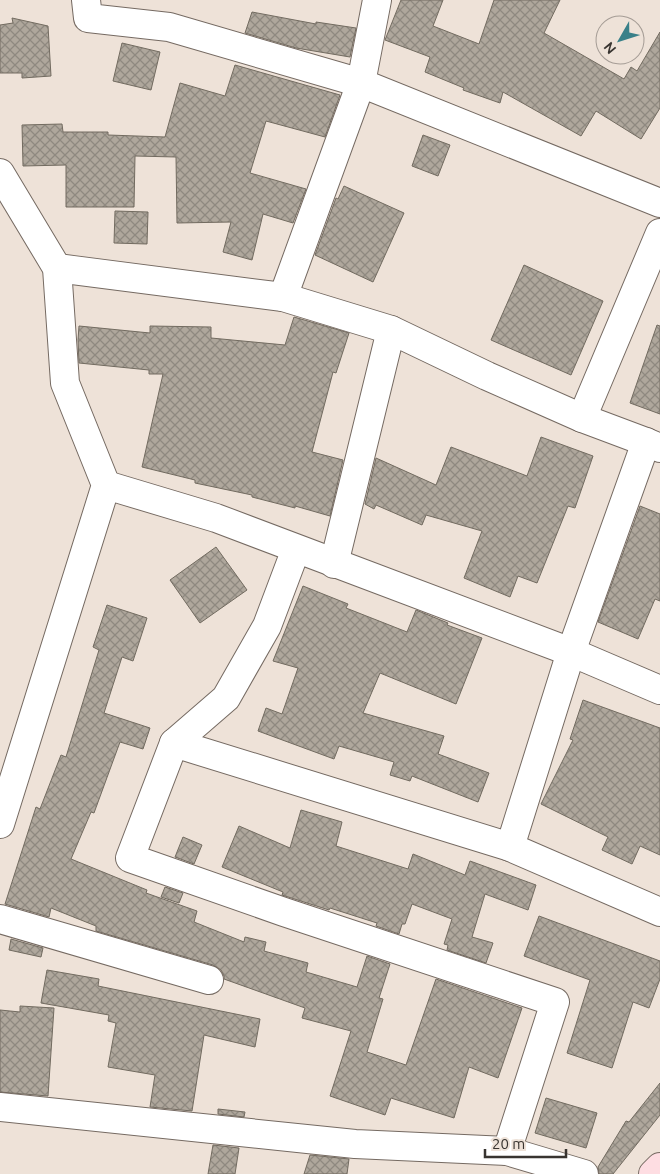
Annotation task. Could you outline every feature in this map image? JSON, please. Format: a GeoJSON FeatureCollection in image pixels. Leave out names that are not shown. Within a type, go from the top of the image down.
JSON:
{"type":"FeatureCollection","features":[{"type":"Feature","properties":{"kind":"main road"},"geometry":{"type":"LineString","coordinates":[[653,1174],[660,1167]]}},
{"type":"Feature","properties":{"kind":"street"},"geometry":{"type":"LineString","coordinates":[[86,0],[88,18],[169,28],[360,84],[660,203]]}},
{"type":"Feature","properties":{"kind":"street"},"geometry":{"type":"LineString","coordinates":[[283,297],[360,84],[377,0]]}},
{"type":"Feature","properties":{"kind":"street"},"geometry":{"type":"LineString","coordinates":[[0,174],[56,268],[65,383],[106,485],[0,824]]}},
{"type":"Feature","properties":{"kind":"street"},"geometry":{"type":"LineString","coordinates":[[582,418],[660,233]]}},
{"type":"Feature","properties":{"kind":"street"},"geometry":{"type":"LineString","coordinates":[[56,268],[283,297],[391,330],[487,376],[582,418],[653,445],[571,652],[510,848]]}},
{"type":"Feature","properties":{"kind":"street"},"geometry":{"type":"LineString","coordinates":[[334,564],[391,330]]}},
{"type":"Feature","properties":{"kind":"street"},"geometry":{"type":"LineString","coordinates":[[106,485],[216,518],[571,652],[660,690]]}},
{"type":"Feature","properties":{"kind":"street"},"geometry":{"type":"LineString","coordinates":[[296,549],[268,626],[226,698],[174,743],[130,858],[284,912],[555,1002],[507,1150]]}},
{"type":"Feature","properties":{"kind":"street"},"geometry":{"type":"LineString","coordinates":[[174,743],[510,848],[660,912]]}},
{"type":"Feature","properties":{"kind":"street"},"geometry":{"type":"LineString","coordinates":[[0,919],[209,980]]}},
{"type":"Feature","properties":{"kind":"street"},"geometry":{"type":"LineString","coordinates":[[0,1107],[354,1144],[507,1150],[584,1174]]}},
{"type":"Feature","properties":{"kind":"building"},"geometry":{"type":"Polygon","coordinates":[[[401,0],[443,0],[433,26],[479,44],[494,0],[560,0],[544,33],[595,62],[595,65],[600,65],[624,79],[631,67],[637,71],[641,65],[645,65],[645,57],[660,32],[660,108],[641,139],[596,111],[581,136],[503,92],[500,103],[463,90],[464,88],[425,72],[430,57],[385,40],[401,0]]]}},
{"type":"Feature","properties":{"kind":"building"},"geometry":{"type":"Polygon","coordinates":[[[252,12],[316,24],[316,22],[356,28],[350,57],[296,48],[245,33],[252,12]]]}},
{"type":"Feature","properties":{"kind":"building"},"geometry":{"type":"Polygon","coordinates":[[[12,18],[48,26],[51,76],[22,78],[22,73],[0,73],[0,25],[13,23],[12,18]]]}},
{"type":"Feature","properties":{"kind":"building"},"geometry":{"type":"Polygon","coordinates":[[[122,43],[160,52],[151,90],[113,81],[122,43]]]}},
{"type":"Feature","properties":{"kind":"building"},"geometry":{"type":"Polygon","coordinates":[[[235,65],[340,95],[325,137],[266,121],[250,173],[306,189],[293,223],[263,214],[252,260],[223,252],[231,222],[177,223],[176,157],[135,156],[134,207],[66,207],[66,165],[23,166],[22,125],[62,124],[63,132],[108,132],[108,135],[165,137],[180,83],[225,96],[235,65]]]}},
{"type":"Feature","properties":{"kind":"building"},"geometry":{"type":"Polygon","coordinates":[[[423,135],[450,145],[438,176],[412,166],[423,135]]]}},
{"type":"Feature","properties":{"kind":"building"},"geometry":{"type":"Polygon","coordinates":[[[344,186],[404,213],[373,282],[315,255],[336,198],[338,199],[344,186]]]}},
{"type":"Feature","properties":{"kind":"building"},"geometry":{"type":"Polygon","coordinates":[[[115,211],[148,212],[147,244],[114,243],[115,211]]]}},
{"type":"Feature","properties":{"kind":"building"},"geometry":{"type":"Polygon","coordinates":[[[524,265],[603,301],[571,375],[491,340],[524,265]]]}},
{"type":"Feature","properties":{"kind":"building"},"geometry":{"type":"Polygon","coordinates":[[[294,317],[349,333],[336,373],[333,372],[312,452],[343,460],[330,516],[252,497],[252,495],[195,483],[195,480],[142,467],[163,374],[149,374],[149,370],[79,363],[79,326],[150,333],[150,326],[211,327],[211,338],[285,345],[294,317]]]}},
{"type":"Feature","properties":{"kind":"building"},"geometry":{"type":"Polygon","coordinates":[[[657,325],[660,326],[660,414],[630,403],[657,325]]]}},
{"type":"Feature","properties":{"kind":"building"},"geometry":{"type":"Polygon","coordinates":[[[541,437],[593,456],[575,508],[568,506],[537,583],[518,576],[510,597],[464,578],[482,531],[426,515],[422,525],[376,505],[374,509],[365,504],[376,458],[436,485],[451,447],[527,476],[541,437]]]}},
{"type":"Feature","properties":{"kind":"building"},"geometry":{"type":"Polygon","coordinates":[[[640,506],[660,514],[660,601],[655,599],[638,639],[598,622],[640,506]]]}},
{"type":"Feature","properties":{"kind":"building"},"geometry":{"type":"Polygon","coordinates":[[[216,547],[247,590],[200,623],[170,580],[216,547]]]}},
{"type":"Feature","properties":{"kind":"building"},"geometry":{"type":"Polygon","coordinates":[[[303,586],[348,604],[346,608],[407,632],[416,610],[448,623],[447,625],[482,638],[456,704],[380,673],[363,713],[444,736],[438,754],[489,773],[478,802],[412,776],[410,781],[390,775],[394,762],[339,746],[334,759],[258,731],[266,708],[282,714],[298,668],[273,661],[303,586]]]}},
{"type":"Feature","properties":{"kind":"building"},"geometry":{"type":"Polygon","coordinates":[[[107,605],[147,618],[133,661],[122,657],[104,713],[150,728],[143,749],[120,742],[94,813],[91,812],[71,859],[147,890],[146,893],[197,911],[194,922],[244,942],[245,937],[266,942],[264,951],[308,963],[306,972],[357,987],[367,956],[390,964],[379,998],[383,999],[367,1052],[406,1065],[436,979],[522,1008],[498,1078],[469,1067],[454,1118],[391,1098],[385,1115],[330,1096],[351,1031],[302,1018],[305,1008],[224,979],[221,970],[213,965],[96,931],[96,926],[51,908],[49,917],[5,904],[36,807],[40,809],[61,755],[66,757],[99,650],[93,647],[107,605]]]}},
{"type":"Feature","properties":{"kind":"building"},"geometry":{"type":"Polygon","coordinates":[[[583,700],[660,728],[660,855],[640,846],[632,864],[602,850],[608,837],[541,804],[573,740],[570,739],[583,700]]]}},
{"type":"Feature","properties":{"kind":"building"},"geometry":{"type":"Polygon","coordinates":[[[301,810],[342,822],[336,846],[408,869],[413,854],[465,875],[470,861],[536,885],[528,910],[485,894],[472,937],[493,943],[486,963],[447,950],[448,945],[444,944],[452,919],[412,904],[405,924],[402,924],[399,934],[376,926],[377,923],[282,895],[283,892],[222,867],[239,826],[290,848],[301,810]]]}},
{"type":"Feature","properties":{"kind":"building"},"geometry":{"type":"Polygon","coordinates":[[[183,837],[202,845],[194,864],[175,857],[183,837]]]}},
{"type":"Feature","properties":{"kind":"building"},"geometry":{"type":"Polygon","coordinates":[[[165,887],[183,893],[179,903],[161,897],[165,887]]]}},
{"type":"Feature","properties":{"kind":"building"},"geometry":{"type":"Polygon","coordinates":[[[539,916],[660,961],[660,979],[649,1008],[633,1002],[612,1068],[567,1053],[590,980],[524,956],[539,916]]]}},
{"type":"Feature","properties":{"kind":"building"},"geometry":{"type":"Polygon","coordinates":[[[11,939],[43,948],[41,957],[9,950],[11,939]]]}},
{"type":"Feature","properties":{"kind":"building"},"geometry":{"type":"Polygon","coordinates":[[[47,970],[99,979],[98,986],[260,1019],[255,1047],[204,1035],[192,1111],[150,1107],[155,1075],[108,1067],[116,1023],[108,1021],[109,1015],[41,1003],[47,970]]]}},
{"type":"Feature","properties":{"kind":"building"},"geometry":{"type":"Polygon","coordinates":[[[20,1006],[54,1008],[48,1096],[0,1092],[0,1010],[20,1012],[20,1006]]]}},
{"type":"Feature","properties":{"kind":"building"},"geometry":{"type":"Polygon","coordinates":[[[660,1083],[660,1115],[613,1174],[599,1174],[598,1167],[626,1121],[629,1122],[660,1083]]]}},
{"type":"Feature","properties":{"kind":"building"},"geometry":{"type":"Polygon","coordinates":[[[546,1098],[597,1113],[586,1148],[535,1133],[546,1098]]]}},
{"type":"Feature","properties":{"kind":"building"},"geometry":{"type":"Polygon","coordinates":[[[218,1109],[245,1112],[244,1117],[218,1114],[218,1109]]]}},
{"type":"Feature","properties":{"kind":"building"},"geometry":{"type":"Polygon","coordinates":[[[213,1145],[239,1148],[235,1174],[208,1174],[213,1145]]]}},
{"type":"Feature","properties":{"kind":"building"},"geometry":{"type":"Polygon","coordinates":[[[310,1155],[349,1159],[347,1174],[304,1174],[310,1155]]]}}]}
